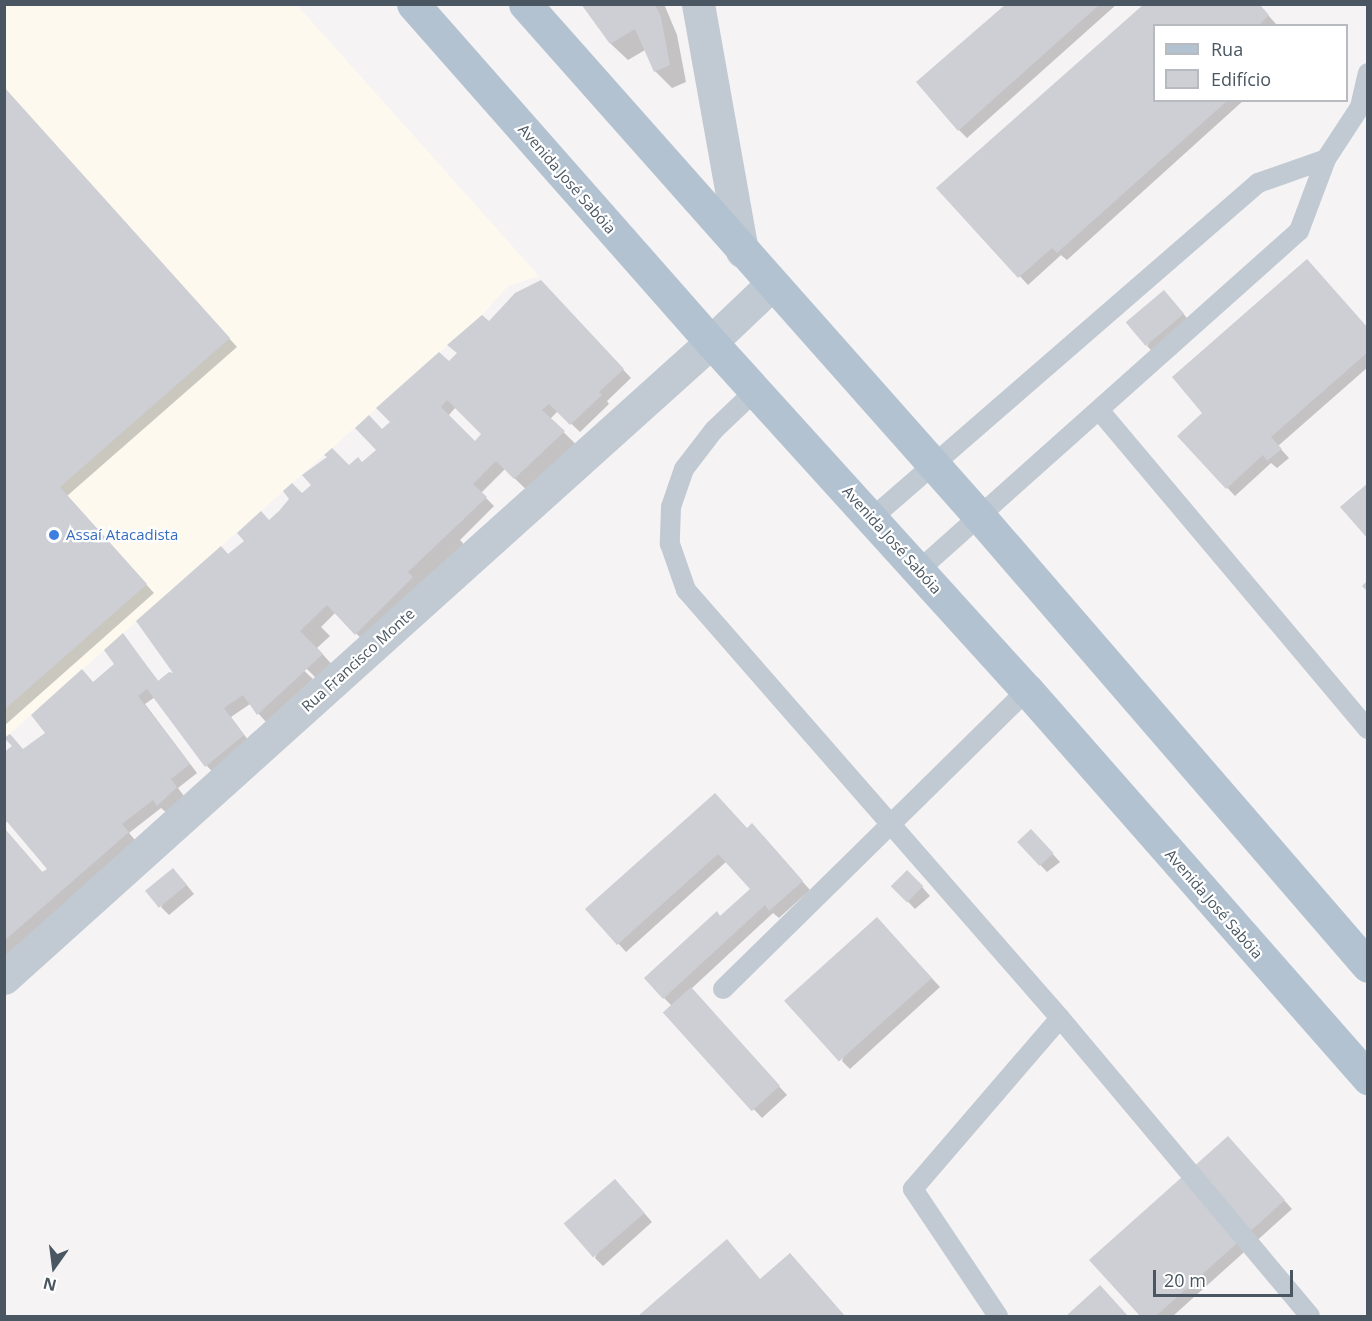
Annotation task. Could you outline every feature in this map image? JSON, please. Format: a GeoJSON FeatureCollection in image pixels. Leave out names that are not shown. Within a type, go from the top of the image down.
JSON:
{"type":"FeatureCollection","features":[{"type":"Feature","properties":{"kind":"main road","name":"Avenida José Sabóia"},"geometry":{"type":"LineString","coordinates":[[413,4],[711,342],[1028,690],[1368,1078]]}},
{"type":"Feature","properties":{"kind":"main road"},"geometry":{"type":"LineString","coordinates":[[525,4],[980,517],[1368,966]]}},
{"type":"Feature","properties":{"kind":"street"},"geometry":{"type":"LineString","coordinates":[[698,4],[742,251]]}},
{"type":"Feature","properties":{"kind":"street","name":"Rua Francisco Monte"},"geometry":{"type":"LineString","coordinates":[[4,978],[711,342],[772,284]]}},
{"type":"Feature","properties":{"kind":"lane"},"geometry":{"type":"LineString","coordinates":[[919,570],[1299,231],[1326,159],[1360,107],[1368,73]]}},
{"type":"Feature","properties":{"kind":"lane"},"geometry":{"type":"LineString","coordinates":[[872,518],[1258,183],[1326,159]]}},
{"type":"Feature","properties":{"kind":"lane"},"geometry":{"type":"LineString","coordinates":[[756,390],[714,430],[684,469],[671,507],[670,544],[686,591],[1060,1018],[1310,1317]]}},
{"type":"Feature","properties":{"kind":"lane"},"geometry":{"type":"LineString","coordinates":[[1099,410],[1368,729]]}},
{"type":"Feature","properties":{"kind":"lane"},"geometry":{"type":"LineString","coordinates":[[723,989],[1028,690]]}},
{"type":"Feature","properties":{"kind":"lane"},"geometry":{"type":"LineString","coordinates":[[998,1317],[913,1189],[1060,1018]]}},
{"type":"Feature","properties":{"kind":"shaded area"},"geometry":{"type":"Polygon","coordinates":[[[5,5],[297,5],[539,276],[508,286],[482,315],[5,738],[5,5]]]}},
{"type":"Feature","properties":{"kind":"building"},"geometry":{"type":"Polygon","coordinates":[[[581,4],[655,4],[661,17],[670,65],[654,72],[635,29],[610,44],[581,4]]]}},
{"type":"Feature","properties":{"kind":"building"},"geometry":{"type":"Polygon","coordinates":[[[1006,4],[1100,4],[958,131],[916,82],[1006,4]]]}},
{"type":"Feature","properties":{"kind":"building"},"geometry":{"type":"Polygon","coordinates":[[[1144,4],[1259,4],[1269,15],[1260,24],[1153,24],[1153,102],[1226,102],[1057,253],[1052,248],[1018,278],[936,188],[1144,4]]]}},
{"type":"Feature","properties":{"kind":"building"},"geometry":{"type":"Polygon","coordinates":[[[4,87],[230,338],[60,487],[147,584],[4,710],[4,87]]]}},
{"type":"Feature","properties":{"kind":"building"},"geometry":{"type":"Polygon","coordinates":[[[1307,259],[1368,328],[1368,352],[1271,437],[1282,449],[1267,461],[1263,455],[1226,489],[1177,436],[1202,413],[1172,377],[1307,259]]]}},
{"type":"Feature","properties":{"kind":"building"},"geometry":{"type":"Polygon","coordinates":[[[541,280],[624,369],[599,392],[602,395],[570,425],[549,404],[542,410],[565,431],[514,479],[496,461],[473,484],[487,497],[408,572],[413,577],[355,635],[327,605],[300,631],[323,654],[257,715],[243,695],[224,708],[244,735],[205,767],[147,689],[138,696],[190,764],[171,779],[177,787],[157,806],[153,800],[122,824],[129,832],[4,941],[4,828],[42,872],[47,869],[4,818],[4,752],[12,746],[4,738],[10,734],[23,749],[45,733],[31,715],[82,669],[93,682],[114,664],[104,650],[123,633],[158,681],[169,672],[173,673],[136,621],[221,546],[228,554],[244,541],[237,533],[261,511],[269,520],[289,499],[283,491],[292,483],[302,493],[311,485],[302,475],[327,457],[324,455],[332,448],[349,465],[358,457],[362,462],[376,450],[355,428],[369,415],[382,429],[390,422],[376,408],[439,352],[449,361],[457,353],[447,345],[482,315],[489,321],[515,293],[541,280]],[[447,400],[441,407],[475,441],[481,434],[447,400]]]}},
{"type":"Feature","properties":{"kind":"building"},"geometry":{"type":"Polygon","coordinates":[[[1164,290],[1184,314],[1146,346],[1126,322],[1164,290]]]}},
{"type":"Feature","properties":{"kind":"building"},"geometry":{"type":"Polygon","coordinates":[[[1368,483],[1368,539],[1340,507],[1368,483]]]}},
{"type":"Feature","properties":{"kind":"building"},"geometry":{"type":"Polygon","coordinates":[[[1368,580],[1368,592],[1362,586],[1368,580]]]}},
{"type":"Feature","properties":{"kind":"building"},"geometry":{"type":"Polygon","coordinates":[[[715,793],[747,828],[752,823],[803,881],[769,911],[765,905],[663,999],[644,978],[717,911],[720,916],[750,889],[718,854],[617,945],[585,909],[715,793]]]}},
{"type":"Feature","properties":{"kind":"building"},"geometry":{"type":"Polygon","coordinates":[[[1031,829],[1054,853],[1040,866],[1017,842],[1031,829]]]}},
{"type":"Feature","properties":{"kind":"building"},"geometry":{"type":"Polygon","coordinates":[[[173,868],[187,885],[159,908],[145,891],[173,868]]]}},
{"type":"Feature","properties":{"kind":"building"},"geometry":{"type":"Polygon","coordinates":[[[907,870],[923,886],[907,903],[891,886],[907,870]]]}},
{"type":"Feature","properties":{"kind":"building"},"geometry":{"type":"Polygon","coordinates":[[[877,917],[932,978],[839,1062],[784,1001],[877,917]]]}},
{"type":"Feature","properties":{"kind":"building"},"geometry":{"type":"Polygon","coordinates":[[[691,987],[780,1086],[752,1111],[663,1012],[691,987]]]}},
{"type":"Feature","properties":{"kind":"building"},"geometry":{"type":"Polygon","coordinates":[[[1228,1136],[1285,1200],[1156,1316],[1140,1316],[1089,1260],[1228,1136]]]}},
{"type":"Feature","properties":{"kind":"building"},"geometry":{"type":"Polygon","coordinates":[[[615,1179],[645,1213],[593,1258],[564,1224],[615,1179]]]}},
{"type":"Feature","properties":{"kind":"building"},"geometry":{"type":"Polygon","coordinates":[[[727,1239],[760,1279],[790,1253],[845,1316],[638,1316],[727,1239]]]}},
{"type":"Feature","properties":{"kind":"building"},"geometry":{"type":"Polygon","coordinates":[[[1100,1285],[1128,1316],[1066,1316],[1100,1285]]]}},
{"type":"Feature","properties":{"kind":"place","name":"Assaí Atacadista"},"geometry":{"type":"Point","coordinates":[54,535]}}]}
